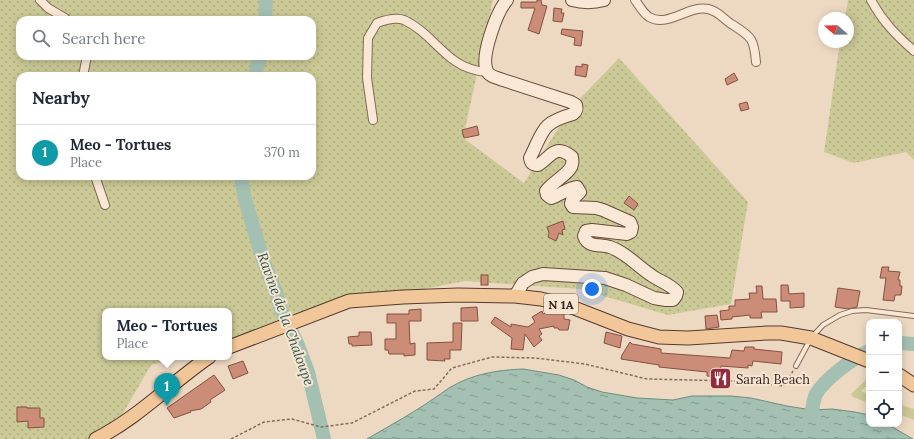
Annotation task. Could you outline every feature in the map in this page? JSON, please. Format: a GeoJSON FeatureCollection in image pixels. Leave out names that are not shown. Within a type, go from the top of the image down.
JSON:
{"type":"FeatureCollection","features":[{"type":"Feature","properties":{"kind":"main road"},"geometry":{"type":"LineString","coordinates":[[507,0],[504,3],[487,46],[484,63],[487,72],[492,76],[576,105],[577,109],[576,112],[550,122],[544,128],[530,158],[534,165],[538,165],[550,154],[558,150],[565,151],[572,157],[572,164],[568,170],[550,186],[546,191],[547,195],[551,198],[577,187],[580,192],[572,200],[571,204],[573,208],[596,208],[630,222],[632,227],[631,232],[626,234],[592,230],[586,231],[584,236],[586,241],[590,244],[610,247],[620,251],[651,275],[677,292],[673,300],[666,300],[654,298],[626,284],[605,278],[543,274],[532,277],[523,283],[514,296]]}},
{"type":"Feature","properties":{"kind":"main road"},"geometry":{"type":"LineString","coordinates":[[572,0],[581,3],[604,0]]}},
{"type":"Feature","properties":{"kind":"main road","name":"N 1A"},"geometry":{"type":"LineString","coordinates":[[232,346],[349,301],[376,298],[514,296],[541,299],[569,306],[628,329],[659,337],[688,338],[781,333],[813,338],[866,360]]}},
{"type":"Feature","properties":{"kind":"main road"},"geometry":{"type":"LineString","coordinates":[[96,439],[115,430],[205,360]]}},
{"type":"Feature","properties":{"kind":"main road"},"geometry":{"type":"LineString","coordinates":[[902,377],[914,385]]}},
{"type":"Feature","properties":{"kind":"street"},"geometry":{"type":"LineString","coordinates":[[40,0],[48,8],[62,16]]}},
{"type":"Feature","properties":{"kind":"street"},"geometry":{"type":"LineString","coordinates":[[635,0],[648,17],[661,20],[679,16],[690,10],[698,8],[707,8],[716,11],[731,24],[749,36],[755,46],[756,62]]}},
{"type":"Feature","properties":{"kind":"street"},"geometry":{"type":"LineString","coordinates":[[871,0],[891,30],[914,51]]}},
{"type":"Feature","properties":{"kind":"street"},"geometry":{"type":"LineString","coordinates":[[374,120],[368,78],[368,38],[377,23],[386,19],[403,20],[426,35],[455,61],[473,70],[487,72]]}},
{"type":"Feature","properties":{"kind":"street"},"geometry":{"type":"LineString","coordinates":[[84,72],[86,60]]}},
{"type":"Feature","properties":{"kind":"street"},"geometry":{"type":"LineString","coordinates":[[96,180],[105,205]]}},
{"type":"Feature","properties":{"kind":"lane"},"geometry":{"type":"LineString","coordinates":[[796,366],[813,338],[828,322],[840,315],[852,311],[866,310],[914,316]]}},
{"type":"Feature","properties":{"kind":"path"},"geometry":{"type":"LineString","coordinates":[[231,439],[264,422],[292,419],[321,427],[352,423],[415,391],[434,389],[452,368],[492,357],[535,358],[585,364],[647,379],[734,381],[784,386],[796,366]]}},
{"type":"Feature","properties":{"kind":"shaded area"},"geometry":{"type":"Polygon","coordinates":[[[0,0],[493,0],[463,138],[524,183],[570,109],[619,58],[748,202],[731,304],[668,315],[580,289],[465,281],[348,304],[232,342],[232,308],[102,308],[102,360],[170,360],[151,365],[108,439],[0,439],[0,0]]]}},
{"type":"Feature","properties":{"kind":"shaded area"},"geometry":{"type":"Polygon","coordinates":[[[848,0],[914,0],[914,160],[906,152],[854,163],[824,152],[839,48],[854,48],[854,12],[846,12],[848,0]]]}},
{"type":"Feature","properties":{"kind":"shaded area"},"geometry":{"type":"Polygon","coordinates":[[[866,380],[866,387],[861,391],[866,394],[866,402],[853,397],[851,394],[866,380]]]}},
{"type":"Feature","properties":{"kind":"shaded area"},"geometry":{"type":"Polygon","coordinates":[[[902,405],[913,409],[914,408],[914,420],[902,415],[902,405]]]}},
{"type":"Feature","properties":{"kind":"water"},"geometry":{"type":"Polygon","coordinates":[[[523,369],[559,375],[602,392],[637,398],[673,400],[692,396],[732,396],[751,398],[812,410],[832,409],[855,412],[866,414],[866,427],[892,427],[913,439],[367,439],[412,413],[458,383],[476,376],[504,370],[523,369]]]}},
{"type":"Feature","properties":{"kind":"building"},"geometry":{"type":"Polygon","coordinates":[[[537,0],[541,0],[542,5],[547,6],[539,34],[528,30],[535,8],[521,8],[521,2],[537,2],[537,0]]]}},
{"type":"Feature","properties":{"kind":"building"},"geometry":{"type":"Polygon","coordinates":[[[554,8],[562,9],[561,13],[564,13],[562,22],[553,21],[554,8]]]}},
{"type":"Feature","properties":{"kind":"building"},"geometry":{"type":"Polygon","coordinates":[[[562,29],[583,31],[581,46],[574,45],[575,38],[561,34],[562,29]]]}},
{"type":"Feature","properties":{"kind":"building"},"geometry":{"type":"Polygon","coordinates":[[[582,64],[588,65],[586,77],[575,75],[576,66],[582,67],[582,64]]]}},
{"type":"Feature","properties":{"kind":"building"},"geometry":{"type":"Polygon","coordinates":[[[734,73],[738,80],[727,85],[725,79],[734,73]]]}},
{"type":"Feature","properties":{"kind":"building"},"geometry":{"type":"Polygon","coordinates":[[[747,102],[749,109],[741,111],[739,104],[747,102]]]}},
{"type":"Feature","properties":{"kind":"building"},"geometry":{"type":"Polygon","coordinates":[[[477,126],[479,135],[464,138],[462,130],[477,126]]]}},
{"type":"Feature","properties":{"kind":"building"},"geometry":{"type":"Polygon","coordinates":[[[629,196],[638,204],[634,210],[624,203],[629,196]]]}},
{"type":"Feature","properties":{"kind":"building"},"geometry":{"type":"Polygon","coordinates":[[[563,221],[565,229],[562,230],[563,235],[559,233],[556,241],[548,237],[549,233],[547,227],[563,221]]]}},
{"type":"Feature","properties":{"kind":"building"},"geometry":{"type":"Polygon","coordinates":[[[882,267],[889,267],[888,271],[900,272],[898,280],[900,280],[900,286],[902,286],[901,295],[895,295],[894,301],[883,300],[886,278],[880,278],[882,267]]]}},
{"type":"Feature","properties":{"kind":"building"},"geometry":{"type":"Polygon","coordinates":[[[481,275],[488,275],[488,285],[481,285],[481,275]]]}},
{"type":"Feature","properties":{"kind":"building"},"geometry":{"type":"Polygon","coordinates":[[[781,285],[788,285],[789,294],[804,293],[804,307],[790,308],[790,301],[781,301],[781,285]]]}},
{"type":"Feature","properties":{"kind":"building"},"geometry":{"type":"Polygon","coordinates":[[[756,286],[762,286],[763,299],[776,299],[777,312],[761,312],[762,318],[750,318],[750,315],[721,320],[720,311],[729,310],[729,306],[735,306],[735,300],[750,299],[749,293],[757,293],[756,286]]]}},
{"type":"Feature","properties":{"kind":"building"},"geometry":{"type":"Polygon","coordinates":[[[838,288],[860,291],[857,307],[848,309],[835,307],[838,288]]]}},
{"type":"Feature","properties":{"kind":"building"},"geometry":{"type":"Polygon","coordinates":[[[477,307],[478,321],[461,321],[461,308],[477,307]]]}},
{"type":"Feature","properties":{"kind":"building"},"geometry":{"type":"Polygon","coordinates":[[[421,309],[421,321],[409,321],[410,344],[415,343],[415,355],[404,356],[404,354],[389,354],[388,350],[385,350],[385,339],[396,339],[396,323],[387,323],[387,314],[409,314],[409,310],[421,309]]]}},
{"type":"Feature","properties":{"kind":"building"},"geometry":{"type":"Polygon","coordinates":[[[542,311],[543,314],[549,312],[564,314],[564,319],[570,320],[568,330],[559,330],[558,328],[554,328],[554,326],[539,329],[542,334],[539,336],[542,340],[534,347],[525,334],[523,350],[511,349],[512,338],[491,323],[495,317],[511,327],[511,324],[528,327],[535,322],[532,317],[542,311]]]}},
{"type":"Feature","properties":{"kind":"building"},"geometry":{"type":"Polygon","coordinates":[[[717,315],[719,327],[706,329],[705,316],[717,315]]]}},
{"type":"Feature","properties":{"kind":"building"},"geometry":{"type":"Polygon","coordinates":[[[453,323],[462,323],[461,350],[450,350],[450,359],[444,359],[445,361],[427,360],[427,343],[453,342],[453,323]]]}},
{"type":"Feature","properties":{"kind":"building"},"geometry":{"type":"Polygon","coordinates":[[[359,332],[371,332],[372,345],[352,346],[352,344],[349,344],[348,337],[359,336],[359,332]]]}},
{"type":"Feature","properties":{"kind":"building"},"geometry":{"type":"Polygon","coordinates":[[[606,332],[622,336],[620,348],[604,343],[606,332]]]}},
{"type":"Feature","properties":{"kind":"building"},"geometry":{"type":"Polygon","coordinates":[[[630,342],[632,344],[661,349],[661,353],[730,358],[732,350],[744,351],[745,347],[754,347],[754,349],[782,352],[781,364],[753,361],[752,366],[748,365],[748,368],[721,366],[720,377],[707,376],[707,372],[659,367],[659,365],[621,359],[630,342]]]}},
{"type":"Feature","properties":{"kind":"building"},"geometry":{"type":"Polygon","coordinates":[[[243,361],[248,373],[233,379],[228,366],[243,361]]]}},
{"type":"Feature","properties":{"kind":"building"},"geometry":{"type":"Polygon","coordinates":[[[214,375],[225,390],[210,400],[211,402],[201,409],[190,411],[191,412],[174,418],[167,408],[214,375]]]}},
{"type":"Feature","properties":{"kind":"building"},"geometry":{"type":"Polygon","coordinates":[[[17,407],[40,408],[40,418],[44,418],[44,427],[28,428],[28,421],[17,422],[17,407]]]}},
{"type":"Feature","properties":{"kind":"waterway","name":"Ravine de la Chaloupe"},"geometry":{"type":"LineString","coordinates":[[265,16],[266,0]]}},
{"type":"Feature","properties":{"kind":"waterway","name":"Ravine de la Chaloupe"},"geometry":{"type":"LineString","coordinates":[[256,72],[259,60]]}},
{"type":"Feature","properties":{"kind":"waterway","name":"Ravine de la Chaloupe"},"geometry":{"type":"LineString","coordinates":[[242,180],[244,196],[263,260],[277,295],[280,308],[297,343],[308,372],[324,439]]}},
{"type":"Feature","properties":{"kind":"waterway"},"geometry":{"type":"LineString","coordinates":[[902,343],[914,344]]}},
{"type":"Feature","properties":{"kind":"waterway"},"geometry":{"type":"LineString","coordinates":[[812,410],[816,394],[820,388],[848,364],[866,352]]}},
{"type":"Feature","properties":{"kind":"place","name":"Sarah Beach"},"geometry":{"type":"Point","coordinates":[721,379]}},
{"type":"Feature","properties":{"kind":"place","name":"Meo - Tortues"},"geometry":{"type":"Point","coordinates":[167,406]}}]}
